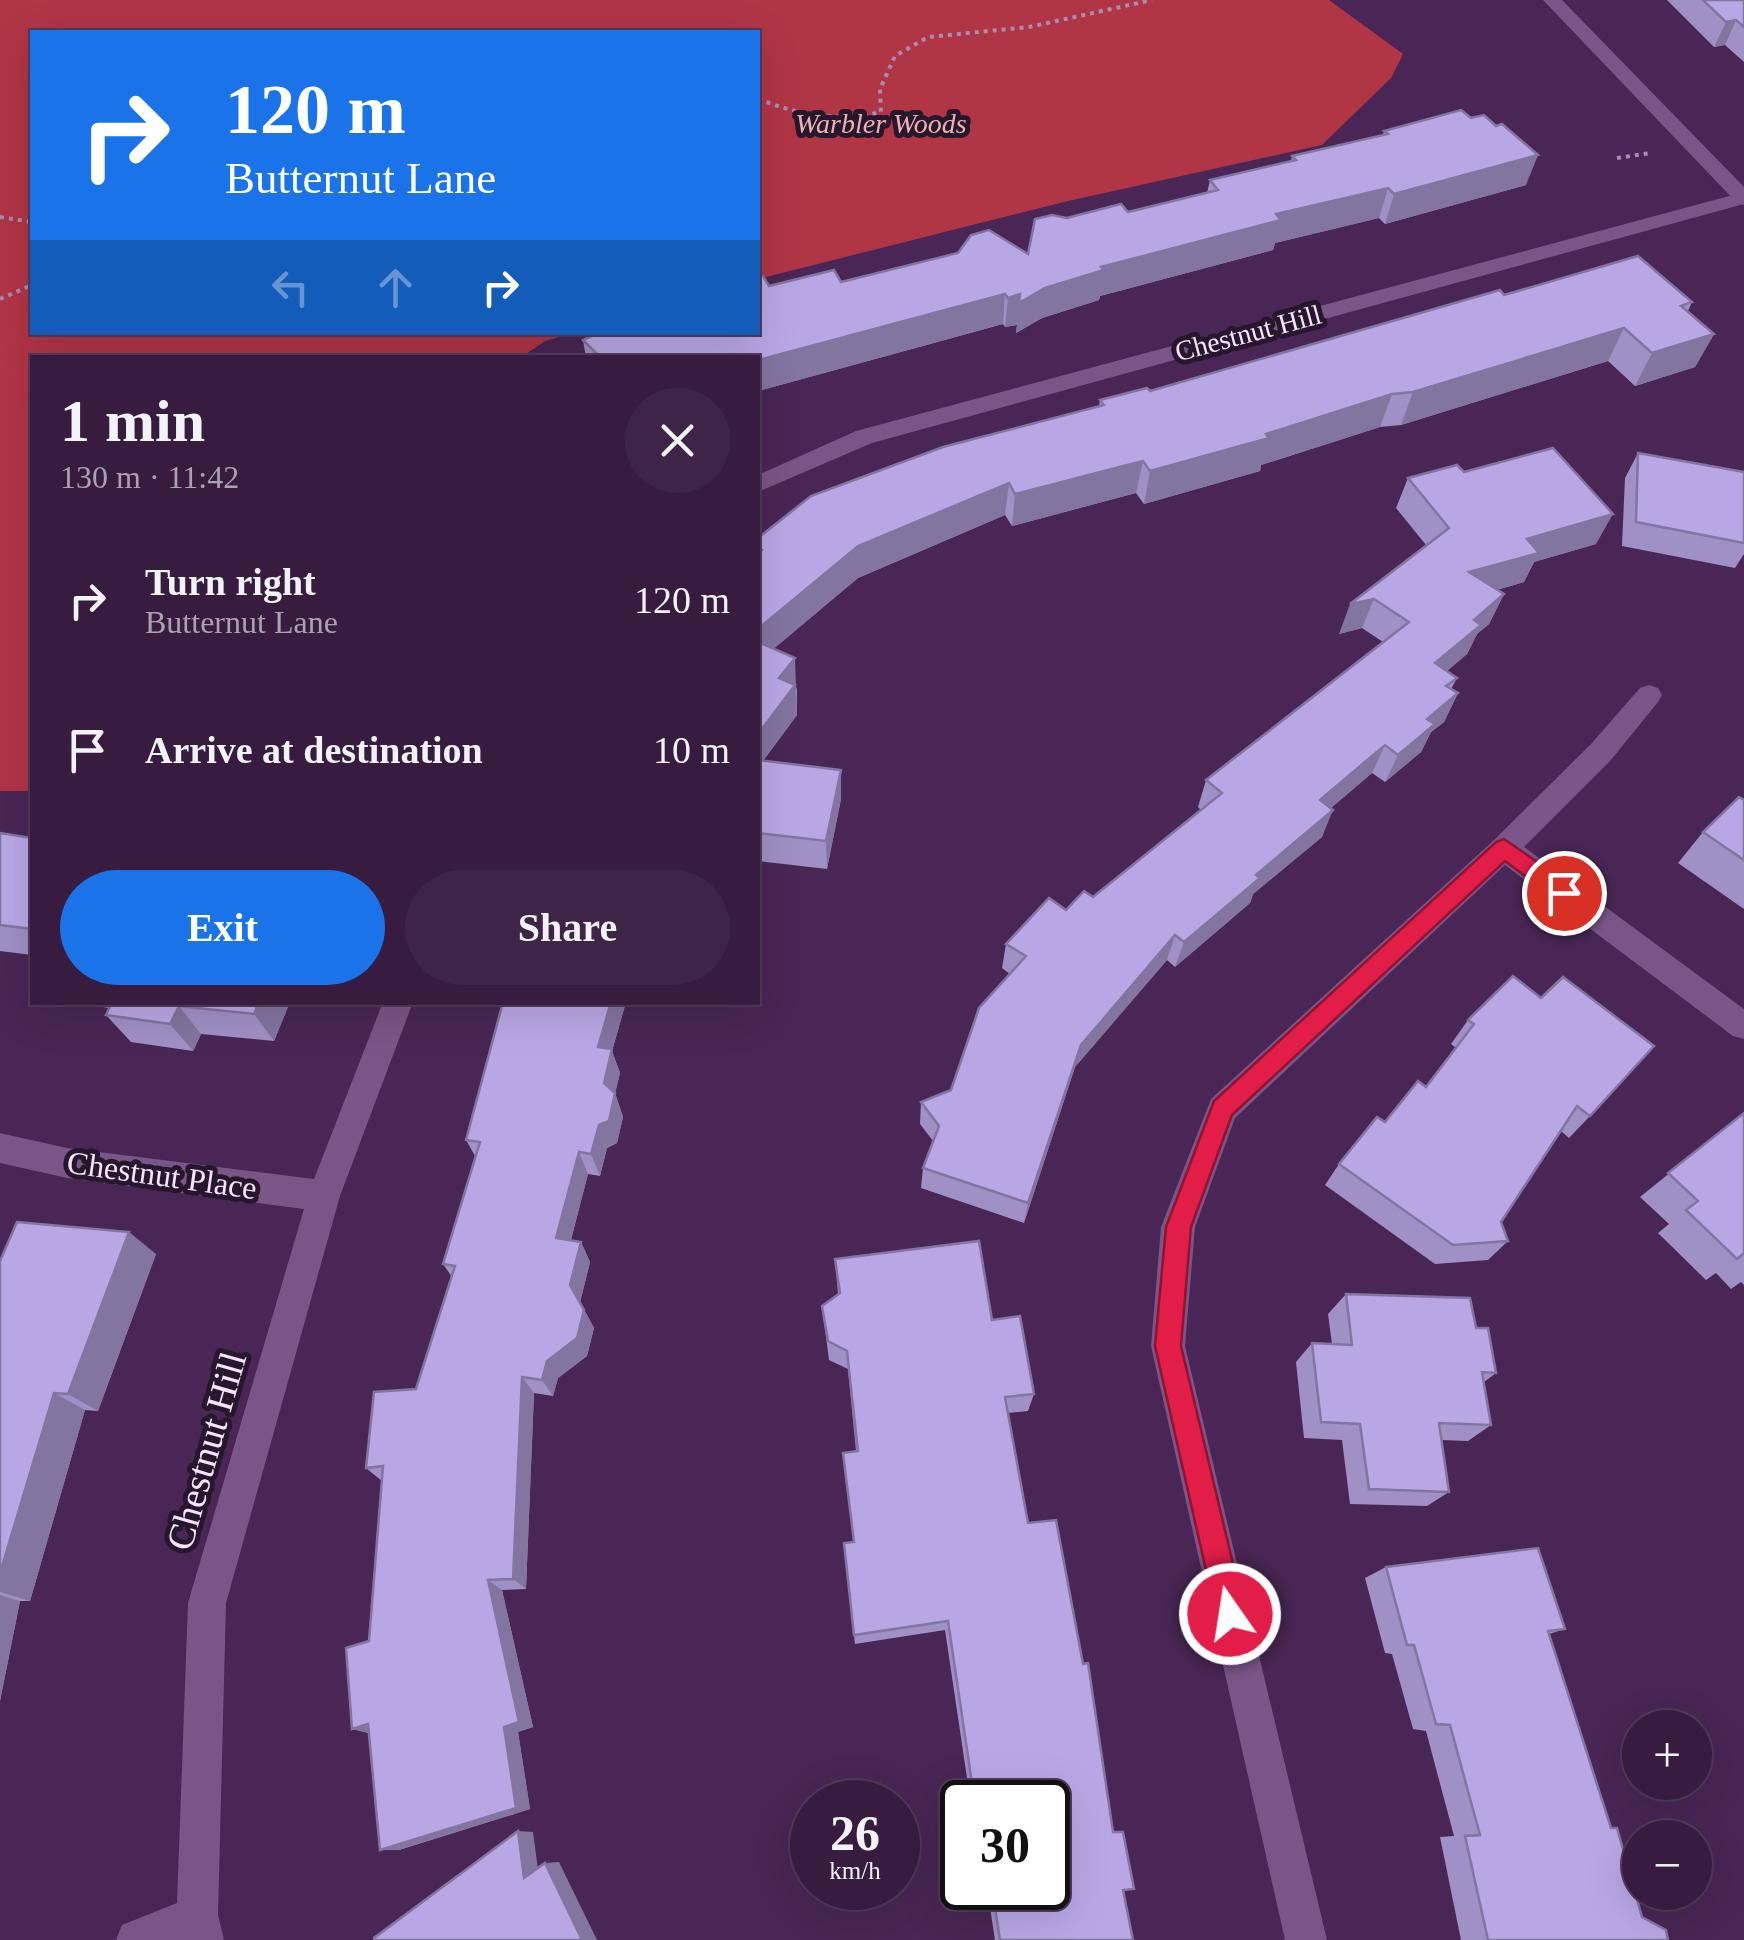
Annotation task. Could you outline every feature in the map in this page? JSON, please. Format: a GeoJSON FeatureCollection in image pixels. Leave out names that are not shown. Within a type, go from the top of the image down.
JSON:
{"type":"FeatureCollection","features":[{"type":"Feature","properties":{"kind":"street"},"geometry":{"type":"LineString","coordinates":[[1552,0],[1744,198]]}},
{"type":"Feature","properties":{"kind":"street","name":"Chestnut Hill"},"geometry":{"type":"LineString","coordinates":[[760,483],[864,438],[1744,198]]}},
{"type":"Feature","properties":{"kind":"street"},"geometry":{"type":"LineString","coordinates":[[1306,1940],[1168,1346],[1178,1227],[1222,1109],[1504,848],[1601,752],[1649,695]]}},
{"type":"Feature","properties":{"kind":"street"},"geometry":{"type":"LineString","coordinates":[[1504,848],[1744,1026]]}},
{"type":"Feature","properties":{"kind":"street","name":"Chestnut Hill"},"geometry":{"type":"LineString","coordinates":[[200,1927],[207,1602],[324,1196],[397,1005]]}},
{"type":"Feature","properties":{"kind":"street","name":"Chestnut Place"},"geometry":{"type":"LineString","coordinates":[[0,1148],[66,1163],[324,1196]]}},
{"type":"Feature","properties":{"kind":"street"},"geometry":{"type":"LineString","coordinates":[[137,1940],[200,1927]]}},
{"type":"Feature","properties":{"kind":"path"},"geometry":{"type":"LineString","coordinates":[[760,100],[784,110],[849,121],[881,112],[880,89],[895,56],[928,37],[1030,27],[1152,0]]}},
{"type":"Feature","properties":{"kind":"path"},"geometry":{"type":"LineString","coordinates":[[0,217],[30,222]]}},
{"type":"Feature","properties":{"kind":"path"},"geometry":{"type":"LineString","coordinates":[[0,299],[30,287]]}},
{"type":"Feature","properties":{"kind":"green space","name":"Warbler Woods"},"geometry":{"type":"Polygon","coordinates":[[[0,0],[1329,0],[1403,54],[1391,78],[1322,145],[1068,201],[760,278],[760,30],[30,30],[30,335],[565,335],[545,341],[524,355],[30,355],[30,791],[0,791],[0,0]]]}},
{"type":"Feature","properties":{"kind":"building"},"geometry":{"type":"Polygon","coordinates":[[[1703,0],[1744,0],[1744,27],[1736,20],[1726,22],[1703,0]]]}},
{"type":"Feature","properties":{"kind":"building"},"geometry":{"type":"Polygon","coordinates":[[[1461,110],[1471,118],[1484,115],[1496,126],[1502,124],[1538,155],[1394,194],[1388,188],[1276,214],[1281,220],[1101,267],[1104,270],[1045,288],[1019,303],[1020,294],[1008,298],[1005,294],[760,359],[760,355],[598,355],[583,340],[594,335],[760,335],[760,277],[769,286],[834,270],[841,282],[958,253],[971,235],[989,230],[1028,254],[1035,219],[1052,215],[1067,218],[1121,204],[1128,212],[1218,190],[1210,180],[1388,134],[1384,131],[1461,110]]]}},
{"type":"Feature","properties":{"kind":"building"},"geometry":{"type":"Polygon","coordinates":[[[1638,256],[1692,302],[1681,306],[1714,334],[1652,353],[1624,328],[1413,392],[1392,394],[1266,434],[1269,438],[1150,471],[1143,461],[1015,494],[1009,483],[858,546],[760,627],[760,536],[811,496],[943,447],[1104,405],[1100,400],[1147,388],[1150,391],[1500,290],[1504,295],[1638,256]]]}},
{"type":"Feature","properties":{"kind":"building"},"geometry":{"type":"Polygon","coordinates":[[[1553,448],[1613,514],[1527,539],[1539,553],[1469,572],[1504,594],[1474,620],[1481,625],[1435,663],[1457,678],[1446,686],[1458,693],[1427,719],[1435,724],[1398,755],[1385,745],[1320,800],[1333,810],[1256,875],[1260,878],[1184,942],[1175,935],[1081,1045],[1028,1203],[923,1168],[939,1126],[921,1102],[951,1090],[979,1008],[1026,956],[1006,944],[1049,898],[1066,910],[1084,891],[1093,897],[1222,793],[1206,780],[1409,622],[1374,599],[1350,604],[1449,528],[1408,478],[1457,465],[1464,472],[1553,448]]]}},
{"type":"Feature","properties":{"kind":"building"},"geometry":{"type":"Polygon","coordinates":[[[1638,453],[1744,472],[1744,543],[1636,522],[1638,453]]]}},
{"type":"Feature","properties":{"kind":"building"},"geometry":{"type":"Polygon","coordinates":[[[760,643],[795,658],[779,678],[795,685],[760,731],[760,643]]]}},
{"type":"Feature","properties":{"kind":"building"},"geometry":{"type":"Polygon","coordinates":[[[760,760],[841,770],[826,841],[760,833],[760,760]]]}},
{"type":"Feature","properties":{"kind":"building"},"geometry":{"type":"Polygon","coordinates":[[[1739,797],[1744,800],[1744,860],[1703,832],[1739,797]]]}},
{"type":"Feature","properties":{"kind":"building"},"geometry":{"type":"Polygon","coordinates":[[[0,833],[30,838],[30,929],[0,925],[0,833]]]}},
{"type":"Feature","properties":{"kind":"building"},"geometry":{"type":"Polygon","coordinates":[[[1513,976],[1541,998],[1563,977],[1654,1046],[1590,1116],[1577,1106],[1501,1222],[1508,1241],[1453,1245],[1339,1164],[1377,1117],[1385,1122],[1418,1081],[1426,1087],[1474,1024],[1468,1020],[1513,976]]]}},
{"type":"Feature","properties":{"kind":"building"},"geometry":{"type":"Polygon","coordinates":[[[111,1005],[258,1005],[254,1014],[179,1006],[170,1024],[106,1015],[111,1005]]]}},
{"type":"Feature","properties":{"kind":"building"},"geometry":{"type":"Polygon","coordinates":[[[502,1005],[610,1005],[598,1047],[612,1049],[604,1083],[615,1093],[609,1121],[599,1125],[591,1154],[579,1152],[556,1238],[581,1242],[570,1285],[584,1310],[577,1338],[547,1361],[542,1380],[522,1377],[513,1579],[488,1580],[519,1722],[504,1727],[516,1808],[380,1850],[368,1724],[352,1729],[346,1648],[369,1641],[383,1466],[366,1468],[374,1392],[416,1389],[455,1266],[443,1264],[480,1142],[466,1140],[502,1005]]]}},
{"type":"Feature","properties":{"kind":"building"},"geometry":{"type":"Polygon","coordinates":[[[1744,1113],[1744,1253],[1737,1259],[1686,1210],[1698,1201],[1668,1173],[1744,1113]]]}},
{"type":"Feature","properties":{"kind":"building"},"geometry":{"type":"Polygon","coordinates":[[[17,1222],[129,1232],[68,1394],[54,1393],[0,1573],[0,1261],[17,1222]]]}},
{"type":"Feature","properties":{"kind":"building"},"geometry":{"type":"Polygon","coordinates":[[[979,1241],[992,1320],[1020,1316],[1034,1394],[1005,1397],[1028,1523],[1056,1520],[1083,1664],[1088,1663],[1113,1832],[1123,1832],[1134,1889],[1123,1890],[1133,1940],[1000,1940],[995,1910],[1070,1910],[1070,1780],[971,1780],[948,1621],[854,1635],[844,1543],[854,1542],[843,1453],[858,1451],[847,1351],[828,1341],[822,1306],[840,1293],[835,1259],[979,1241]]]}},
{"type":"Feature","properties":{"kind":"building"},"geometry":{"type":"Polygon","coordinates":[[[1346,1294],[1470,1298],[1476,1328],[1488,1328],[1496,1373],[1482,1372],[1491,1425],[1439,1423],[1449,1492],[1369,1489],[1360,1424],[1321,1422],[1312,1343],[1352,1345],[1346,1294]]]}},
{"type":"Feature","properties":{"kind":"building"},"geometry":{"type":"Polygon","coordinates":[[[1538,1548],[1565,1629],[1548,1631],[1611,1828],[1617,1828],[1622,1846],[1622,1910],[1640,1910],[1642,1917],[1666,1930],[1668,1940],[1488,1940],[1465,1836],[1480,1835],[1450,1725],[1436,1724],[1414,1645],[1407,1645],[1386,1567],[1538,1548]]]}},
{"type":"Feature","properties":{"kind":"building"},"geometry":{"type":"Polygon","coordinates":[[[518,1831],[524,1878],[545,1863],[582,1940],[375,1940],[374,1938],[518,1831]]]}},
{"type":"Feature","properties":{"kind":"route"},"geometry":{"type":"LineString","coordinates":[[1230,1614],[1168,1346],[1178,1227],[1222,1109],[1504,848],[1564,893]]}}]}
